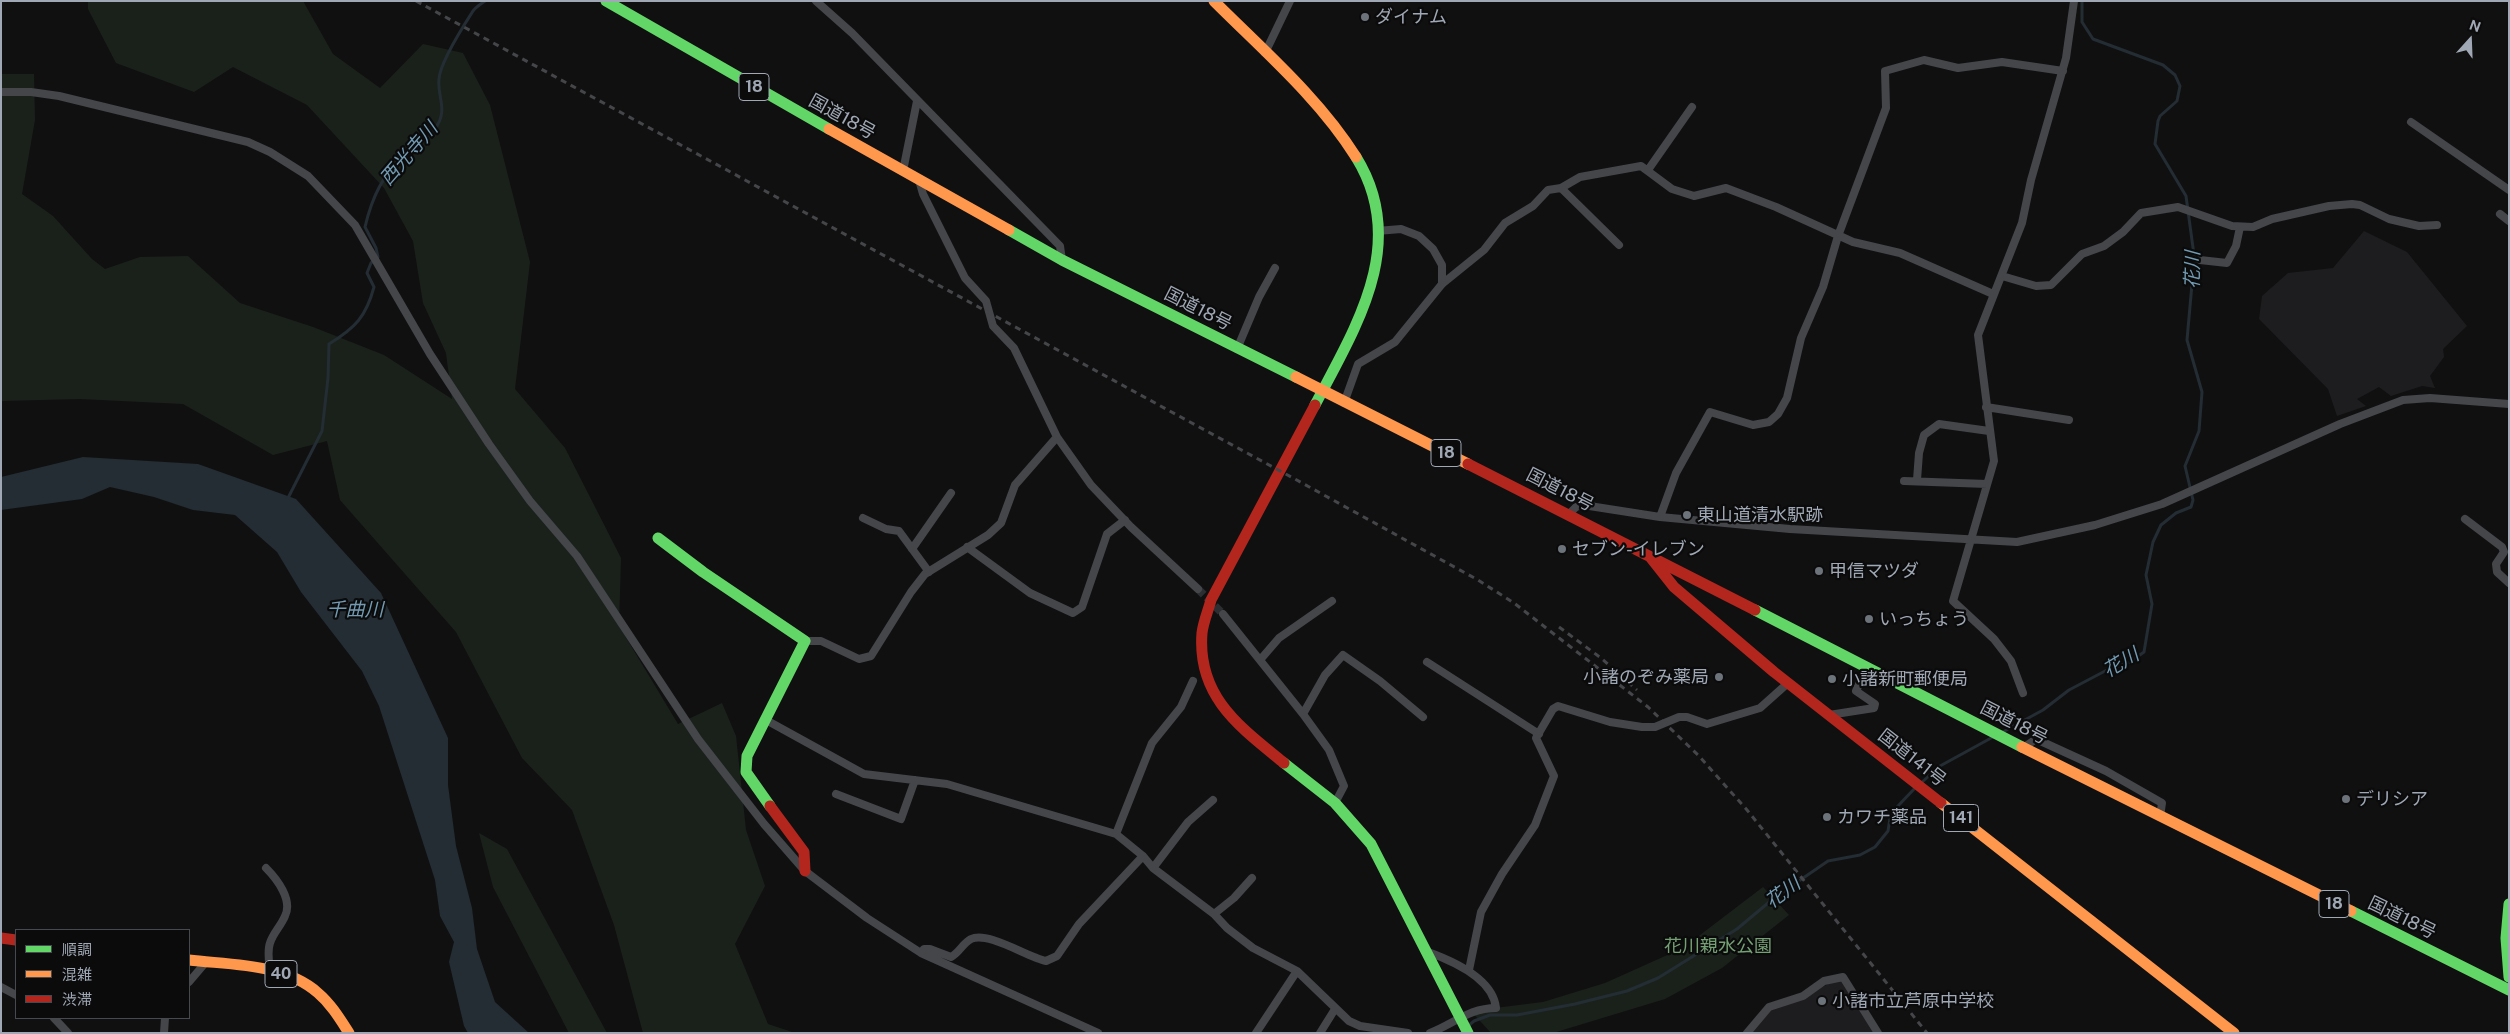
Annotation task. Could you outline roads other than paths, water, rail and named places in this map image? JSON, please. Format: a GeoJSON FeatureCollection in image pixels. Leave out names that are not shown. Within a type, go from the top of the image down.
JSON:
{"type":"FeatureCollection","features":[{"type":"Feature","properties":{"kind":"main road","name":"国道18号"},"geometry":{"type":"LineString","coordinates":[[606,1],[1062,260],[1705,583],[2023,748],[2509,990]]}},
{"type":"Feature","properties":{"kind":"main road"},"geometry":{"type":"LineString","coordinates":[[1214,1],[1337,126],[1350,144],[1367,181],[1375,208],[1378,231],[1377,264],[1372,287],[1354,331],[1211,600],[1202,633],[1204,663],[1210,688],[1218,702],[1234,721],[1335,803],[1372,844],[1464,1025]]}},
{"type":"Feature","properties":{"kind":"main road"},"geometry":{"type":"LineString","coordinates":[[658,538],[703,572],[805,641],[747,756],[746,772],[804,852],[805,872]]}},
{"type":"Feature","properties":{"kind":"main road","name":"国道141号"},"geometry":{"type":"LineString","coordinates":[[1649,556],[1666,579],[1788,683],[2234,1033]]}},
{"type":"Feature","properties":{"kind":"main road"},"geometry":{"type":"LineString","coordinates":[[1689,600],[1695,589],[1705,583]]}},
{"type":"Feature","properties":{"kind":"main road"},"geometry":{"type":"LineString","coordinates":[[2509,904],[2506,945],[2509,977]]}},
{"type":"Feature","properties":{"kind":"main road"},"geometry":{"type":"LineString","coordinates":[[1,938],[15,940]]}},
{"type":"Feature","properties":{"kind":"main road","name":"40"},"geometry":{"type":"LineString","coordinates":[[190,960],[270,971],[290,976],[313,988],[330,1005],[349,1033]]}},
{"type":"Feature","properties":{"kind":"street"},"geometry":{"type":"LineString","coordinates":[[816,1],[852,33],[1060,246],[1062,260]]}},
{"type":"Feature","properties":{"kind":"street"},"geometry":{"type":"LineString","coordinates":[[1266,53],[1290,1]]}},
{"type":"Feature","properties":{"kind":"street"},"geometry":{"type":"LineString","coordinates":[[2023,693],[2011,661],[1994,639],[1952,601],[1964,568],[1969,541],[1994,462],[1978,335],[2022,223],[2031,180],[2063,71],[2073,21],[2074,1]]}},
{"type":"Feature","properties":{"kind":"street"},"geometry":{"type":"LineString","coordinates":[[1660,517],[1676,473],[1710,412],[1753,425],[1769,422],[1778,414],[1787,398],[1802,338],[1823,287],[1838,236],[1886,108],[1884,71],[1924,60],[1958,68],[1992,63],[2016,63],[2063,71]]}},
{"type":"Feature","properties":{"kind":"street"},"geometry":{"type":"LineString","coordinates":[[1,92],[31,92],[59,96],[111,107],[248,142],[289,163],[308,176],[355,225],[430,354],[489,444],[530,501],[577,556],[698,739],[764,824],[805,872],[867,918],[921,952],[1098,1033]]}},
{"type":"Feature","properties":{"kind":"street"},"geometry":{"type":"LineString","coordinates":[[903,171],[917,101]]}},
{"type":"Feature","properties":{"kind":"street"},"geometry":{"type":"LineString","coordinates":[[1648,170],[1692,107]]}},
{"type":"Feature","properties":{"kind":"street"},"geometry":{"type":"LineString","coordinates":[[2411,122],[2509,190]]}},
{"type":"Feature","properties":{"kind":"street"},"geometry":{"type":"LineString","coordinates":[[1344,403],[1358,364],[1395,342],[1442,284],[1484,250],[1505,223],[1533,206],[1548,190],[1561,188],[1580,177],[1641,166],[1672,189],[1694,196],[1726,188],[1776,207],[1838,236],[1900,253],[1993,294]]}},
{"type":"Feature","properties":{"kind":"street"},"geometry":{"type":"LineString","coordinates":[[919,180],[923,194],[964,278],[986,300],[993,326],[1014,348],[1056,437],[1091,485],[1198,589]]}},
{"type":"Feature","properties":{"kind":"street"},"geometry":{"type":"LineString","coordinates":[[1561,188],[1618,245]]}},
{"type":"Feature","properties":{"kind":"street"},"geometry":{"type":"LineString","coordinates":[[2002,276],[2036,286],[2051,285],[2082,254],[2104,246],[2123,232],[2141,213],[2178,207],[2232,226],[2253,227],[2272,219],[2329,206],[2352,204],[2360,205],[2389,219],[2419,226],[2437,225]]}},
{"type":"Feature","properties":{"kind":"street"},"geometry":{"type":"LineString","coordinates":[[2500,214],[2509,221]]}},
{"type":"Feature","properties":{"kind":"street"},"geometry":{"type":"LineString","coordinates":[[2200,260],[2227,263],[2236,246],[2240,226]]}},
{"type":"Feature","properties":{"kind":"street"},"geometry":{"type":"LineString","coordinates":[[1378,231],[1401,229],[1419,236],[1433,249],[1442,265],[1442,284]]}},
{"type":"Feature","properties":{"kind":"street"},"geometry":{"type":"LineString","coordinates":[[1237,349],[1259,297],[1276,268]]}},
{"type":"Feature","properties":{"kind":"street"},"geometry":{"type":"LineString","coordinates":[[1569,514],[1576,507],[1583,505],[1660,517],[1969,541],[2017,542],[2095,525],[2153,507],[2340,424],[2403,400],[2430,398],[2509,404]]}},
{"type":"Feature","properties":{"kind":"street"},"geometry":{"type":"LineString","coordinates":[[1986,407],[2069,420]]}},
{"type":"Feature","properties":{"kind":"street"},"geometry":{"type":"LineString","coordinates":[[1917,480],[1919,453],[1924,435],[1939,424],[1990,431]]}},
{"type":"Feature","properties":{"kind":"street"},"geometry":{"type":"LineString","coordinates":[[805,641],[821,641],[860,659],[871,656],[910,592],[928,572],[988,535],[1001,523],[1015,485],[1056,437]]}},
{"type":"Feature","properties":{"kind":"street"},"geometry":{"type":"LineString","coordinates":[[1904,481],[1987,484]]}},
{"type":"Feature","properties":{"kind":"street"},"geometry":{"type":"LineString","coordinates":[[912,549],[951,493]]}},
{"type":"Feature","properties":{"kind":"street"},"geometry":{"type":"LineString","coordinates":[[863,518],[886,529],[899,531],[928,572]]}},
{"type":"Feature","properties":{"kind":"street"},"geometry":{"type":"LineString","coordinates":[[2465,518],[2502,547],[2504,552],[2496,564],[2497,572],[2509,582]]}},
{"type":"Feature","properties":{"kind":"street"},"geometry":{"type":"LineString","coordinates":[[966,547],[1030,593],[1073,613],[1082,607],[1108,534],[1125,520]]}},
{"type":"Feature","properties":{"kind":"street"},"geometry":{"type":"LineString","coordinates":[[1260,660],[1279,638],[1332,601]]}},
{"type":"Feature","properties":{"kind":"street"},"geometry":{"type":"LineString","coordinates":[[1223,614],[1303,714],[1329,750],[1344,786],[1335,803]]}},
{"type":"Feature","properties":{"kind":"street"},"geometry":{"type":"LineString","coordinates":[[1303,714],[1325,675],[1342,655],[1380,681],[1423,717]]}},
{"type":"Feature","properties":{"kind":"street"},"geometry":{"type":"LineString","coordinates":[[1426,662],[1539,734]]}},
{"type":"Feature","properties":{"kind":"street"},"geometry":{"type":"LineString","coordinates":[[1829,715],[1874,708],[1875,704],[1872,699],[1856,691],[1867,667]]}},
{"type":"Feature","properties":{"kind":"street"},"geometry":{"type":"LineString","coordinates":[[1116,834],[1152,743],[1181,707],[1193,681]]}},
{"type":"Feature","properties":{"kind":"street"},"geometry":{"type":"LineString","coordinates":[[1469,970],[1481,912],[1502,874],[1535,825],[1554,776],[1536,738],[1558,706],[1610,722],[1642,727],[1655,727],[1679,717],[1687,717],[1707,724],[1760,708],[1788,683]]}},
{"type":"Feature","properties":{"kind":"street"},"geometry":{"type":"LineString","coordinates":[[766,720],[864,774],[947,784],[1116,834],[1143,856],[1153,868],[1214,914],[1253,948],[1297,971],[1349,1021],[1360,1026],[1408,1033]]}},
{"type":"Feature","properties":{"kind":"street"},"geometry":{"type":"LineString","coordinates":[[2023,748],[2036,739],[2106,771],[2162,803],[2160,816]]}},
{"type":"Feature","properties":{"kind":"street"},"geometry":{"type":"LineString","coordinates":[[836,794],[901,819],[915,780]]}},
{"type":"Feature","properties":{"kind":"street"},"geometry":{"type":"LineString","coordinates":[[1153,868],[1188,822],[1213,800]]}},
{"type":"Feature","properties":{"kind":"street"},"geometry":{"type":"LineString","coordinates":[[921,952],[924,949],[930,949],[950,957],[960,952],[964,944],[973,938],[991,939],[1046,962],[1057,956],[1079,924],[1143,856]]}},
{"type":"Feature","properties":{"kind":"street"},"geometry":{"type":"LineString","coordinates":[[266,868],[278,879],[287,904],[286,915],[275,931],[269,946],[270,971]]}},
{"type":"Feature","properties":{"kind":"street"},"geometry":{"type":"LineString","coordinates":[[1214,914],[1234,898],[1252,878]]}},
{"type":"Feature","properties":{"kind":"street"},"geometry":{"type":"LineString","coordinates":[[1428,952],[1469,970],[1495,998],[1496,1008],[1482,1008],[1464,1025],[1430,1033]]}},
{"type":"Feature","properties":{"kind":"street"},"geometry":{"type":"LineString","coordinates":[[190,981],[206,962]]}},
{"type":"Feature","properties":{"kind":"street"},"geometry":{"type":"LineString","coordinates":[[1256,1033],[1297,971]]}},
{"type":"Feature","properties":{"kind":"street"},"geometry":{"type":"LineString","coordinates":[[1748,1033],[1769,1007],[1803,996],[1824,982],[1843,977],[1878,1033]]}},
{"type":"Feature","properties":{"kind":"street"},"geometry":{"type":"LineString","coordinates":[[1,987],[15,994]]}},
{"type":"Feature","properties":{"kind":"street"},"geometry":{"type":"LineString","coordinates":[[1320,1033],[1335,1009]]}},
{"type":"Feature","properties":{"kind":"street"},"geometry":{"type":"LineString","coordinates":[[55,1019],[68,1033]]}},
{"type":"Feature","properties":{"kind":"street"},"geometry":{"type":"LineString","coordinates":[[164,1033],[165,1019]]}},
{"type":"Feature","properties":{"kind":"water","name":"千曲川"},"geometry":{"type":"Polygon","coordinates":[[[83,457],[198,464],[296,499],[381,593],[448,738],[448,785],[456,846],[472,908],[477,949],[495,1002],[529,1033],[468,1033],[464,1026],[449,962],[454,942],[440,916],[435,880],[379,706],[362,671],[301,592],[277,552],[235,515],[193,510],[154,497],[110,487],[82,499],[1,510],[1,477],[83,457]]]}},
{"type":"Feature","properties":{"kind":"waterway","name":"西光寺川"},"geometry":{"type":"LineString","coordinates":[[288,498],[322,431],[328,378],[329,344],[346,333],[358,321],[367,306],[374,287],[367,273],[371,263],[378,257],[376,248],[365,227],[370,208],[378,189],[389,172],[427,138],[438,124],[442,112],[439,79],[443,63],[473,11],[485,1]]}},
{"type":"Feature","properties":{"kind":"waterway","name":"花川"},"geometry":{"type":"LineString","coordinates":[[2001,733],[2043,710],[2069,690],[2107,670],[2130,662],[2144,652],[2152,604],[2146,575],[2153,542],[2161,525],[2176,513],[2191,507],[2193,500],[2185,466],[2199,431],[2202,392],[2187,340],[2192,284],[2196,270],[2186,196],[2155,144],[2160,116],[2177,101],[2180,86],[2175,75],[2163,65],[2093,39],[2082,22],[2082,1]]}},
{"type":"Feature","properties":{"kind":"waterway","name":"花川"},"geometry":{"type":"LineString","coordinates":[[1921,783],[1940,766],[1993,737]]}},
{"type":"Feature","properties":{"kind":"waterway","name":"花川"},"geometry":{"type":"LineString","coordinates":[[1468,1026],[1474,1021],[1490,1015],[1517,1015],[1575,1004],[1627,991],[1658,978],[1737,929],[1774,898],[1828,861],[1860,855],[1875,847],[1888,831],[1890,818],[1896,808],[1916,787]]}},
{"type":"Feature","properties":{"kind":"tunnel"},"geometry":{"type":"LineString","coordinates":[[1198,589],[1223,614]]}},
{"type":"Feature","properties":{"kind":"railway"},"geometry":{"type":"LineString","coordinates":[[416,1],[1293,478],[1478,580],[1514,603],[1648,707],[1699,756],[1747,810],[1927,1033]]}},
{"type":"Feature","properties":{"kind":"railway"},"geometry":{"type":"LineString","coordinates":[[1559,627],[1601,658],[1637,690]]}},
{"type":"Feature","properties":{"kind":"place","name":"ダイナム"},"geometry":{"type":"Point","coordinates":[1365,17]}},
{"type":"Feature","properties":{"kind":"place","name":"東山道清水駅跡"},"geometry":{"type":"Point","coordinates":[1687,515]}},
{"type":"Feature","properties":{"kind":"place","name":"セブン-イレブン"},"geometry":{"type":"Point","coordinates":[1562,549]}},
{"type":"Feature","properties":{"kind":"place","name":"甲信マツダ"},"geometry":{"type":"Point","coordinates":[1819,571]}},
{"type":"Feature","properties":{"kind":"place","name":"いっちょう"},"geometry":{"type":"Point","coordinates":[1869,619]}},
{"type":"Feature","properties":{"kind":"place","name":"小諸のぞみ薬局"},"geometry":{"type":"Point","coordinates":[1719,677]}},
{"type":"Feature","properties":{"kind":"place","name":"小諸新町郵便局"},"geometry":{"type":"Point","coordinates":[1832,679]}},
{"type":"Feature","properties":{"kind":"place","name":"デリシア"},"geometry":{"type":"Point","coordinates":[2346,799]}},
{"type":"Feature","properties":{"kind":"place","name":"カワチ薬品"},"geometry":{"type":"Point","coordinates":[1827,817]}},
{"type":"Feature","properties":{"kind":"place","name":"小諸市立芦原中学校"},"geometry":{"type":"Point","coordinates":[1822,1001]}},
{"type":"Feature","properties":{"kind":"park label","name":"花川親水公園"},"geometry":{"type":"Point","coordinates":[1718,946]}}]}
